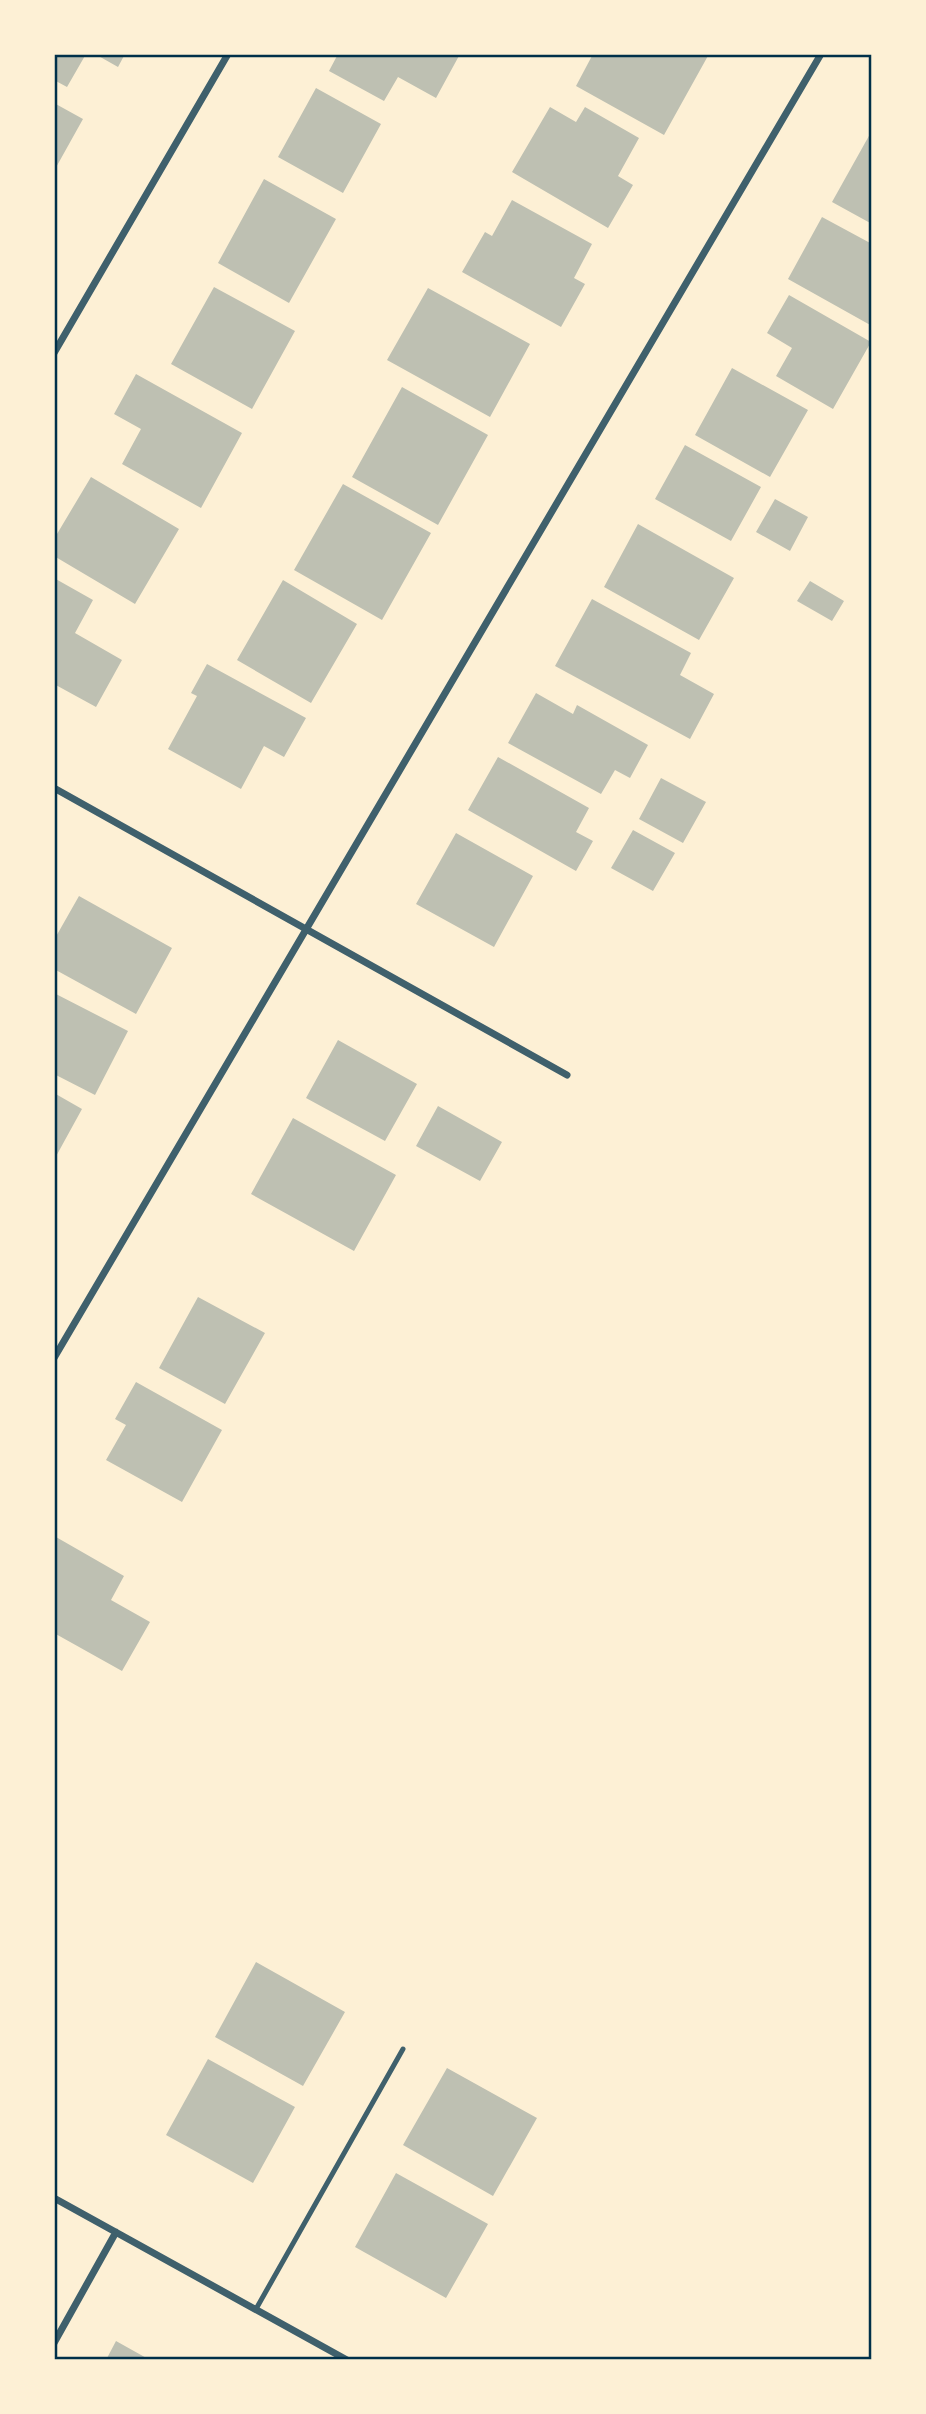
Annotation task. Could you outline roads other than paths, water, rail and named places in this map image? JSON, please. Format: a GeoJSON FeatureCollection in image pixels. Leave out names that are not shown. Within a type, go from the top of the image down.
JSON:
{"type":"FeatureCollection","features":[{"type":"Feature","properties":{"kind":"street"},"geometry":{"type":"LineString","coordinates":[[54,353],[228,54]]}},
{"type":"Feature","properties":{"kind":"street"},"geometry":{"type":"LineString","coordinates":[[54,1358],[821,54]]}},
{"type":"Feature","properties":{"kind":"street"},"geometry":{"type":"LineString","coordinates":[[54,788],[567,1075]]}},
{"type":"Feature","properties":{"kind":"street"},"geometry":{"type":"LineString","coordinates":[[54,2198],[347,2360]]}},
{"type":"Feature","properties":{"kind":"street"},"geometry":{"type":"LineString","coordinates":[[54,2343],[116,2232]]}},
{"type":"Feature","properties":{"kind":"lane"},"geometry":{"type":"LineString","coordinates":[[256,2309],[403,2049]]}}]}
